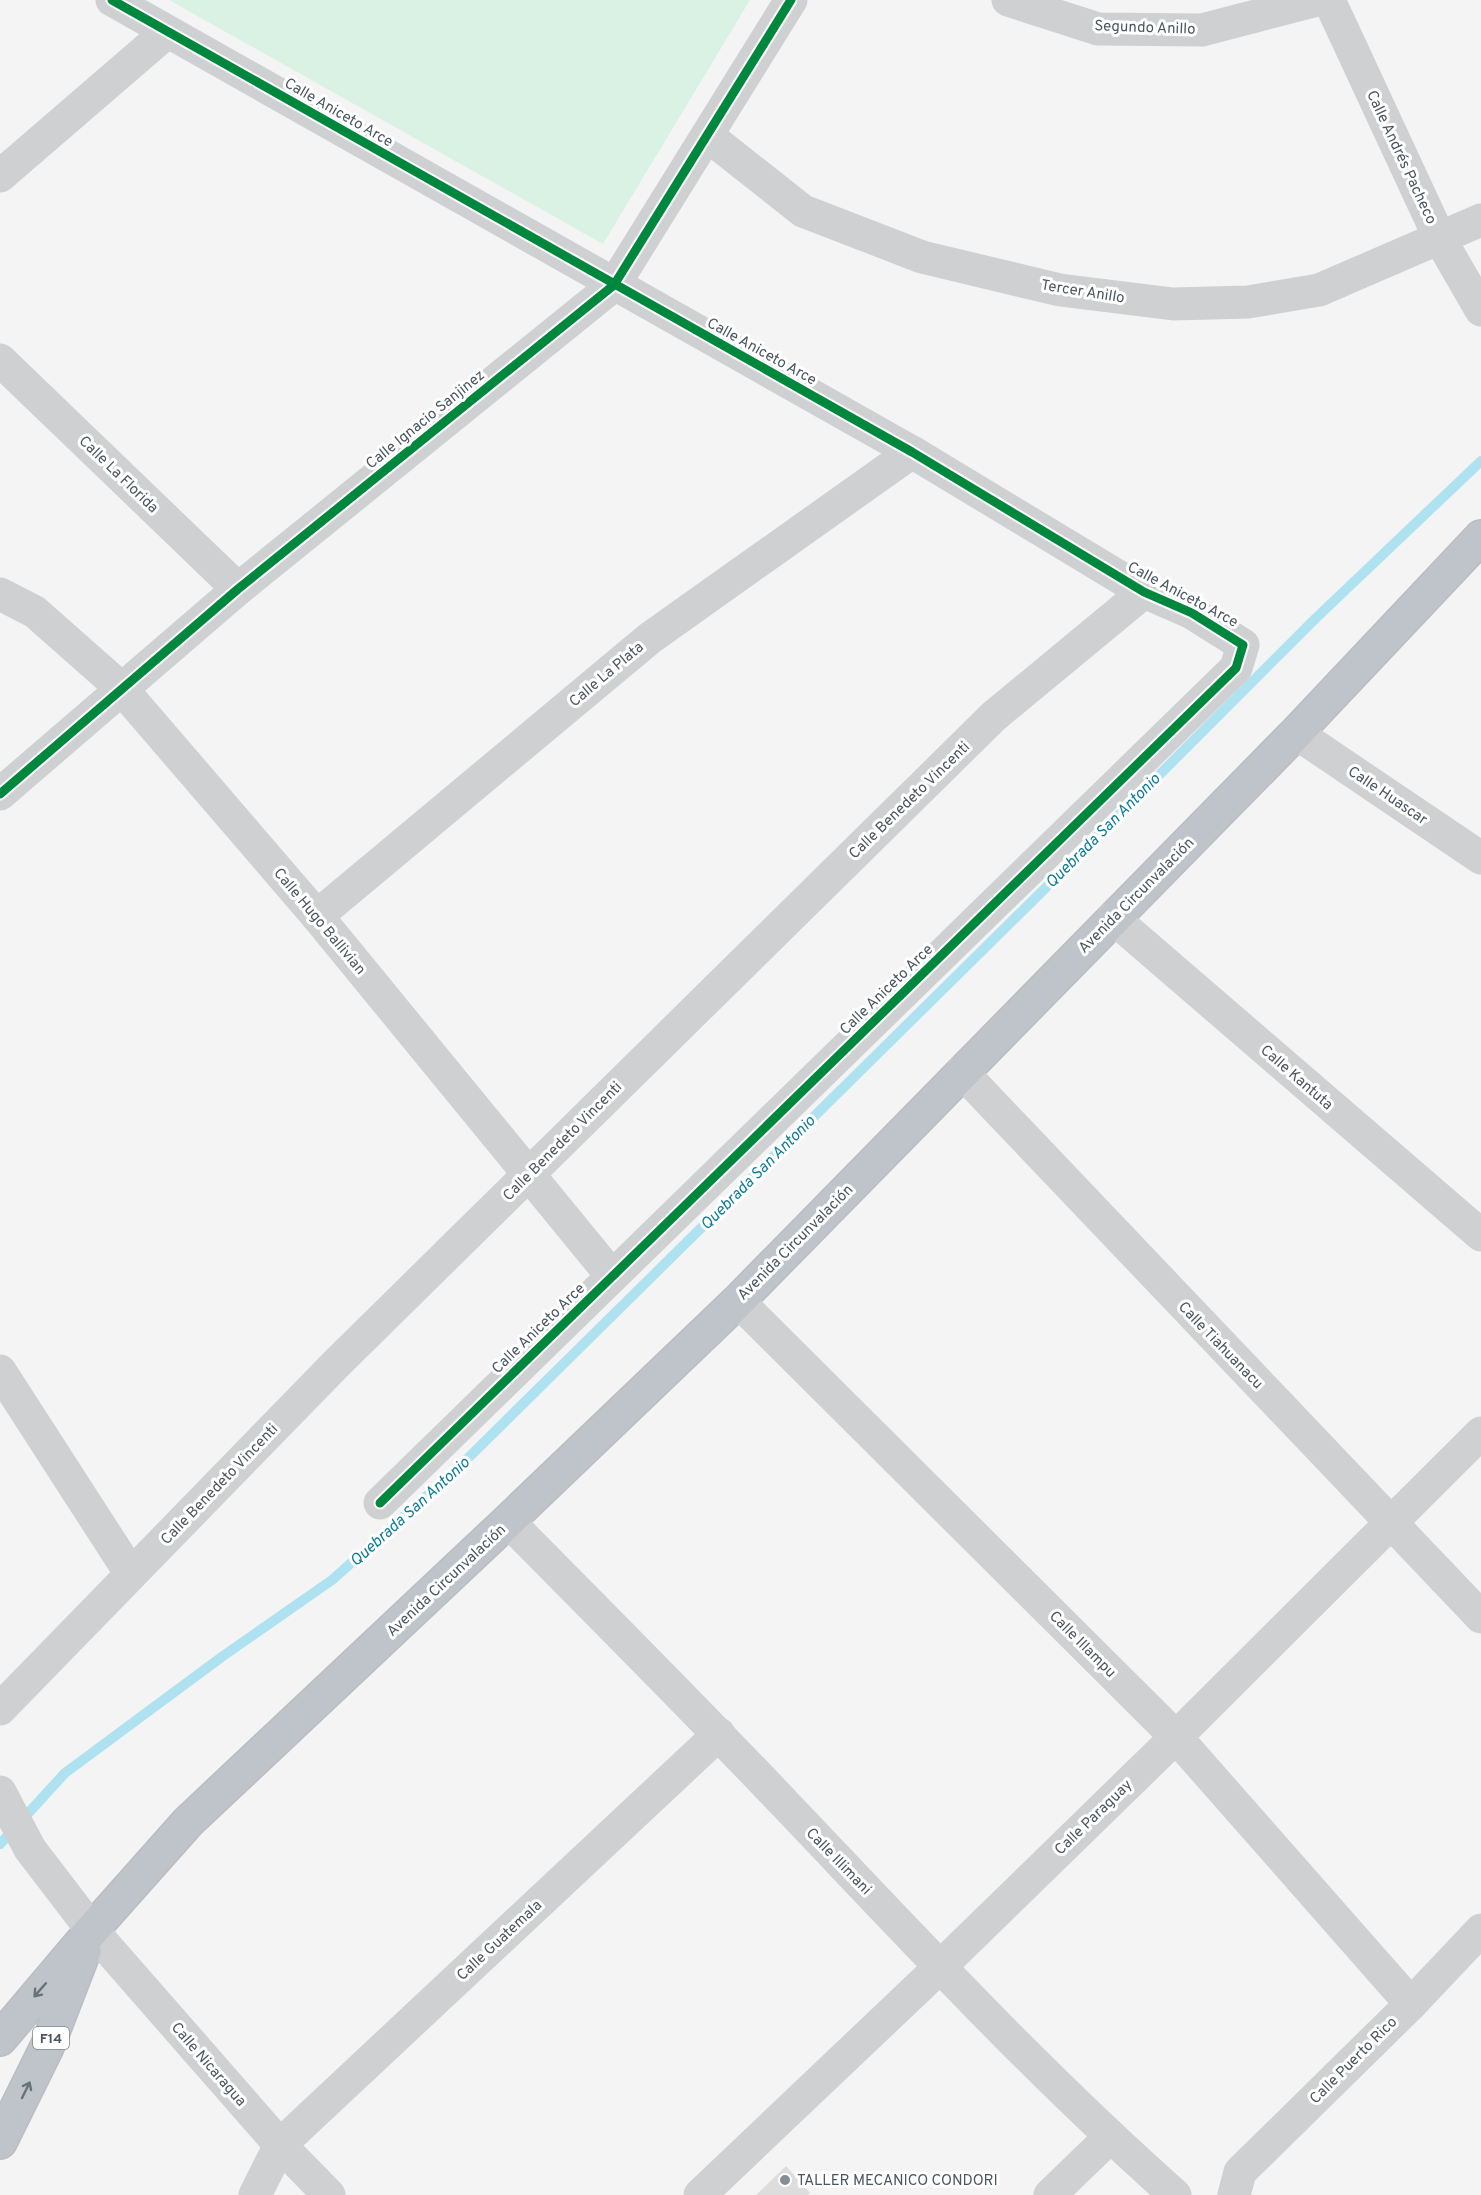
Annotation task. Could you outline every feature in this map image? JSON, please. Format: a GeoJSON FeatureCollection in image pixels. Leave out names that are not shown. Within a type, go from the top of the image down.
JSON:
{"type":"FeatureCollection","features":[{"type":"Feature","properties":{"kind":"highway","name":"Avenida Circunvalación"},"geometry":{"type":"LineString","coordinates":[[92,1930],[188,1822],[508,1521],[738,1300],[1296,733],[1481,537]]}},
{"type":"Feature","properties":{"kind":"highway","name":"F14"},"geometry":{"type":"LineString","coordinates":[[0,2039],[92,1930]]}},
{"type":"Feature","properties":{"kind":"highway","name":"F14"},"geometry":{"type":"LineString","coordinates":[[0,2142],[47,2046],[92,1930]]}},
{"type":"Feature","properties":{"kind":"street","name":"Calle Aniceto Arce"},"geometry":{"type":"LineString","coordinates":[[112,0],[912,452],[1144,592],[1192,613],[1243,645],[1236,668],[380,1503]]}},
{"type":"Feature","properties":{"kind":"street","name":"Calle Ignacio Sanjinez"},"geometry":{"type":"LineString","coordinates":[[0,794],[238,589],[614,285],[791,0]]}},
{"type":"Feature","properties":{"kind":"street","name":"Segundo Anillo"},"geometry":{"type":"LineString","coordinates":[[1008,0],[1098,29],[1202,30],[1317,0]]}},
{"type":"Feature","properties":{"kind":"street","name":"Calle Andrés Pacheco"},"geometry":{"type":"LineString","coordinates":[[1329,0],[1440,239],[1481,310]]}},
{"type":"Feature","properties":{"kind":"street"},"geometry":{"type":"LineString","coordinates":[[0,176],[167,32]]}},
{"type":"Feature","properties":{"kind":"street","name":"Tercer Anillo"},"geometry":{"type":"LineString","coordinates":[[708,136],[803,211],[922,257],[1060,290],[1173,304],[1248,302],[1318,290],[1481,220]]}},
{"type":"Feature","properties":{"kind":"street","name":"Calle La Florida"},"geometry":{"type":"LineString","coordinates":[[0,360],[238,589]]}},
{"type":"Feature","properties":{"kind":"street","name":"Calle La Plata"},"geometry":{"type":"LineString","coordinates":[[317,916],[650,638],[912,452]]}},
{"type":"Feature","properties":{"kind":"street","name":"Calle Benedeto Vincenti"},"geometry":{"type":"LineString","coordinates":[[0,1709],[336,1364],[994,716],[1144,592]]}},
{"type":"Feature","properties":{"kind":"street","name":"Calle Hugo Ballivian"},"geometry":{"type":"LineString","coordinates":[[0,594],[34,612],[121,688],[317,916],[612,1276]]}},
{"type":"Feature","properties":{"kind":"street","name":"Calle Huascar"},"geometry":{"type":"LineString","coordinates":[[1296,733],[1481,858]]}},
{"type":"Feature","properties":{"kind":"street","name":"Calle Kantuta"},"geometry":{"type":"LineString","coordinates":[[1113,918],[1481,1235]]}},
{"type":"Feature","properties":{"kind":"street","name":"Calle Tiahuanacu"},"geometry":{"type":"LineString","coordinates":[[962,1072],[1481,1617]]}},
{"type":"Feature","properties":{"kind":"street","name":"Calle Illampu"},"geometry":{"type":"LineString","coordinates":[[738,1300],[1176,1737],[1411,2004]]}},
{"type":"Feature","properties":{"kind":"street"},"geometry":{"type":"LineString","coordinates":[[0,1371],[131,1574]]}},
{"type":"Feature","properties":{"kind":"street","name":"Calle Paraguay"},"geometry":{"type":"LineString","coordinates":[[700,2195],[940,1967],[1176,1737],[1481,1433]]}},
{"type":"Feature","properties":{"kind":"street","name":"Calle Illimani"},"geometry":{"type":"LineString","coordinates":[[508,1521],[719,1734],[940,1967],[1110,2137],[1175,2195]]}},
{"type":"Feature","properties":{"kind":"street","name":"Calle Guatemala"},"geometry":{"type":"LineString","coordinates":[[280,2145],[719,1734]]}},
{"type":"Feature","properties":{"kind":"street","name":"Calle Nicaragua"},"geometry":{"type":"LineString","coordinates":[[3,1796],[30,1849],[92,1930],[280,2145],[329,2195]]}},
{"type":"Feature","properties":{"kind":"street","name":"Calle Puerto Rico"},"geometry":{"type":"LineString","coordinates":[[1234,2195],[1240,2172],[1411,2004],[1481,1930]]}},
{"type":"Feature","properties":{"kind":"street"},"geometry":{"type":"LineString","coordinates":[[1050,2195],[1110,2137]]}},
{"type":"Feature","properties":{"kind":"street"},"geometry":{"type":"LineString","coordinates":[[255,2195],[280,2145]]}},
{"type":"Feature","properties":{"kind":"green space"},"geometry":{"type":"Polygon","coordinates":[[[169,0],[750,0],[603,244],[169,0]]]}},
{"type":"Feature","properties":{"kind":"building","name":"TALLER MECANICO CONDORI"},"geometry":{"type":"Polygon","coordinates":[[[786,2166],[810,2193],[808,2195],[756,2195],[786,2166]]]}},
{"type":"Feature","properties":{"kind":"waterway","name":"Quebrada San Antonio"},"geometry":{"type":"LineString","coordinates":[[0,1844],[65,1773],[223,1656],[332,1580],[459,1467],[1316,618],[1481,461]]}},
{"type":"Feature","properties":{"kind":"cycle path"},"geometry":{"type":"LineString","coordinates":[[112,0],[912,452],[1144,592],[1192,613],[1243,645],[1236,668],[380,1503]]}},
{"type":"Feature","properties":{"kind":"cycle path"},"geometry":{"type":"LineString","coordinates":[[0,794],[238,589],[614,285],[791,0]]}},
{"type":"Feature","properties":{"kind":"place","name":"TALLER MECANICO CONDORI"},"geometry":{"type":"Point","coordinates":[785,2180]}}]}
